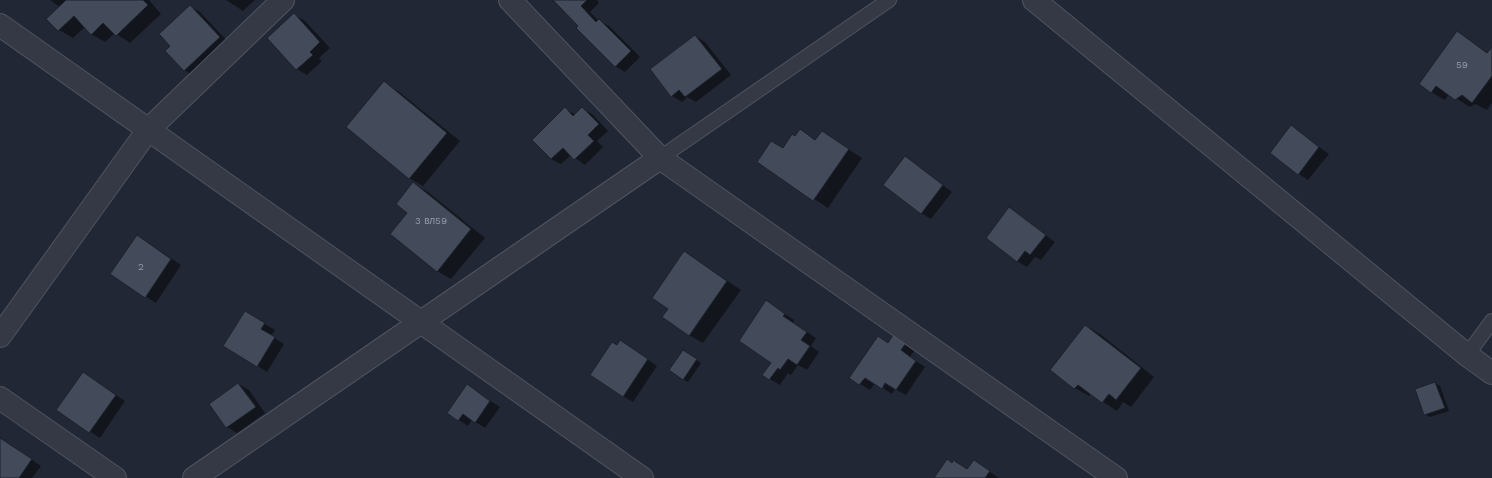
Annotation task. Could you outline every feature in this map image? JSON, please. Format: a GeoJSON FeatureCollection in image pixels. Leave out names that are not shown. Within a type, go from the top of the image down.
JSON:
{"type":"FeatureCollection","features":[{"type":"Feature","properties":{"kind":"street"},"geometry":{"type":"LineString","coordinates":[[0,336],[148,130],[283,0]]}},
{"type":"Feature","properties":{"kind":"street"},"geometry":{"type":"LineString","coordinates":[[510,0],[660,158],[1116,478]]}},
{"type":"Feature","properties":{"kind":"street"},"geometry":{"type":"LineString","coordinates":[[1034,0],[1467,356],[1492,373]]}},
{"type":"Feature","properties":{"kind":"street"},"geometry":{"type":"LineString","coordinates":[[0,25],[420,323],[642,478]]}},
{"type":"Feature","properties":{"kind":"street"},"geometry":{"type":"LineString","coordinates":[[194,478],[660,158]]}},
{"type":"Feature","properties":{"kind":"street"},"geometry":{"type":"LineString","coordinates":[[0,398],[115,478]]}},
{"type":"Feature","properties":{"kind":"lane"},"geometry":{"type":"LineString","coordinates":[[660,158],[888,0]]}},
{"type":"Feature","properties":{"kind":"lane"},"geometry":{"type":"LineString","coordinates":[[1467,356],[1492,321]]}},
{"type":"Feature","properties":{"kind":"building"},"geometry":{"type":"Polygon","coordinates":[[[66,0],[143,0],[148,5],[116,36],[103,23],[91,35],[74,16],[58,31],[46,19],[66,0]]]}},
{"type":"Feature","properties":{"kind":"building"},"geometry":{"type":"Polygon","coordinates":[[[553,0],[587,0],[581,6],[596,22],[599,19],[631,51],[615,67],[576,28],[578,26],[553,0]]]}},
{"type":"Feature","properties":{"kind":"building"},"geometry":{"type":"Polygon","coordinates":[[[190,5],[220,37],[184,71],[165,51],[170,46],[159,34],[190,5]]]}},
{"type":"Feature","properties":{"kind":"building"},"geometry":{"type":"Polygon","coordinates":[[[294,13],[320,42],[310,52],[313,55],[296,70],[267,38],[294,13]]]}},
{"type":"Feature","properties":{"kind":"building"},"geometry":{"type":"Polygon","coordinates":[[[1457,31],[1487,53],[1492,47],[1492,76],[1472,103],[1462,95],[1455,100],[1436,86],[1431,93],[1419,84],[1457,31]]]}},
{"type":"Feature","properties":{"kind":"building"},"geometry":{"type":"Polygon","coordinates":[[[695,35],[722,69],[685,97],[679,90],[671,97],[650,69],[695,35]]]}},
{"type":"Feature","properties":{"kind":"building"},"geometry":{"type":"Polygon","coordinates":[[[384,81],[447,133],[409,179],[346,127],[384,81]]]}},
{"type":"Feature","properties":{"kind":"building"},"geometry":{"type":"Polygon","coordinates":[[[565,107],[573,116],[582,107],[599,124],[588,135],[594,141],[574,160],[563,148],[551,159],[532,140],[565,107]]]}},
{"type":"Feature","properties":{"kind":"building"},"geometry":{"type":"Polygon","coordinates":[[[1291,125],[1319,147],[1298,175],[1270,153],[1291,125]]]}},
{"type":"Feature","properties":{"kind":"building"},"geometry":{"type":"Polygon","coordinates":[[[800,129],[815,140],[822,131],[849,149],[813,201],[757,162],[771,141],[783,148],[792,134],[795,136],[800,129]]]}},
{"type":"Feature","properties":{"kind":"building"},"geometry":{"type":"Polygon","coordinates":[[[905,156],[943,185],[921,214],[883,185],[905,156]]]}},
{"type":"Feature","properties":{"kind":"building"},"geometry":{"type":"Polygon","coordinates":[[[413,182],[471,229],[437,272],[390,234],[407,213],[396,204],[413,182]]]}},
{"type":"Feature","properties":{"kind":"building"},"geometry":{"type":"Polygon","coordinates":[[[1009,207],[1046,235],[1030,255],[1025,251],[1017,262],[986,238],[1009,207]]]}},
{"type":"Feature","properties":{"kind":"building"},"geometry":{"type":"Polygon","coordinates":[[[137,235],[171,259],[145,298],[110,274],[137,235]]]}},
{"type":"Feature","properties":{"kind":"building"},"geometry":{"type":"Polygon","coordinates":[[[684,251],[727,281],[689,336],[662,317],[668,309],[652,298],[684,251]]]}},
{"type":"Feature","properties":{"kind":"building"},"geometry":{"type":"Polygon","coordinates":[[[766,300],[785,314],[783,316],[807,332],[801,340],[810,346],[797,365],[788,359],[780,370],[778,368],[769,380],[762,375],[771,363],[739,341],[766,300]]]}},
{"type":"Feature","properties":{"kind":"building"},"geometry":{"type":"Polygon","coordinates":[[[245,311],[265,323],[261,329],[275,337],[257,367],[223,346],[245,311]]]}},
{"type":"Feature","properties":{"kind":"building"},"geometry":{"type":"Polygon","coordinates":[[[1085,325],[1141,368],[1116,400],[1109,394],[1102,403],[1078,385],[1074,389],[1050,370],[1085,325]]]}},
{"type":"Feature","properties":{"kind":"building"},"geometry":{"type":"Polygon","coordinates":[[[896,330],[909,339],[901,350],[916,361],[896,390],[885,383],[882,389],[865,378],[859,385],[849,378],[878,336],[888,343],[896,330]]]}},
{"type":"Feature","properties":{"kind":"building"},"geometry":{"type":"Polygon","coordinates":[[[620,340],[648,359],[623,397],[590,375],[612,342],[617,345],[620,340]]]}},
{"type":"Feature","properties":{"kind":"building"},"geometry":{"type":"Polygon","coordinates":[[[683,350],[697,359],[683,380],[669,370],[683,350]]]}},
{"type":"Feature","properties":{"kind":"building"},"geometry":{"type":"Polygon","coordinates":[[[83,372],[116,395],[89,433],[56,410],[83,372]]]}},
{"type":"Feature","properties":{"kind":"building"},"geometry":{"type":"Polygon","coordinates":[[[1435,382],[1445,408],[1424,415],[1415,389],[1435,382]]]}},
{"type":"Feature","properties":{"kind":"building"},"geometry":{"type":"Polygon","coordinates":[[[238,383],[256,407],[226,428],[209,404],[238,383]]]}},
{"type":"Feature","properties":{"kind":"building"},"geometry":{"type":"Polygon","coordinates":[[[467,384],[490,401],[475,423],[463,414],[458,421],[447,413],[467,384]]]}},
{"type":"Feature","properties":{"kind":"building"},"geometry":{"type":"Polygon","coordinates":[[[0,438],[32,459],[19,478],[0,478],[0,438]]]}},
{"type":"Feature","properties":{"kind":"building"},"geometry":{"type":"Polygon","coordinates":[[[947,459],[952,463],[953,460],[967,469],[974,460],[990,471],[985,478],[934,478],[947,459]]]}}]}
